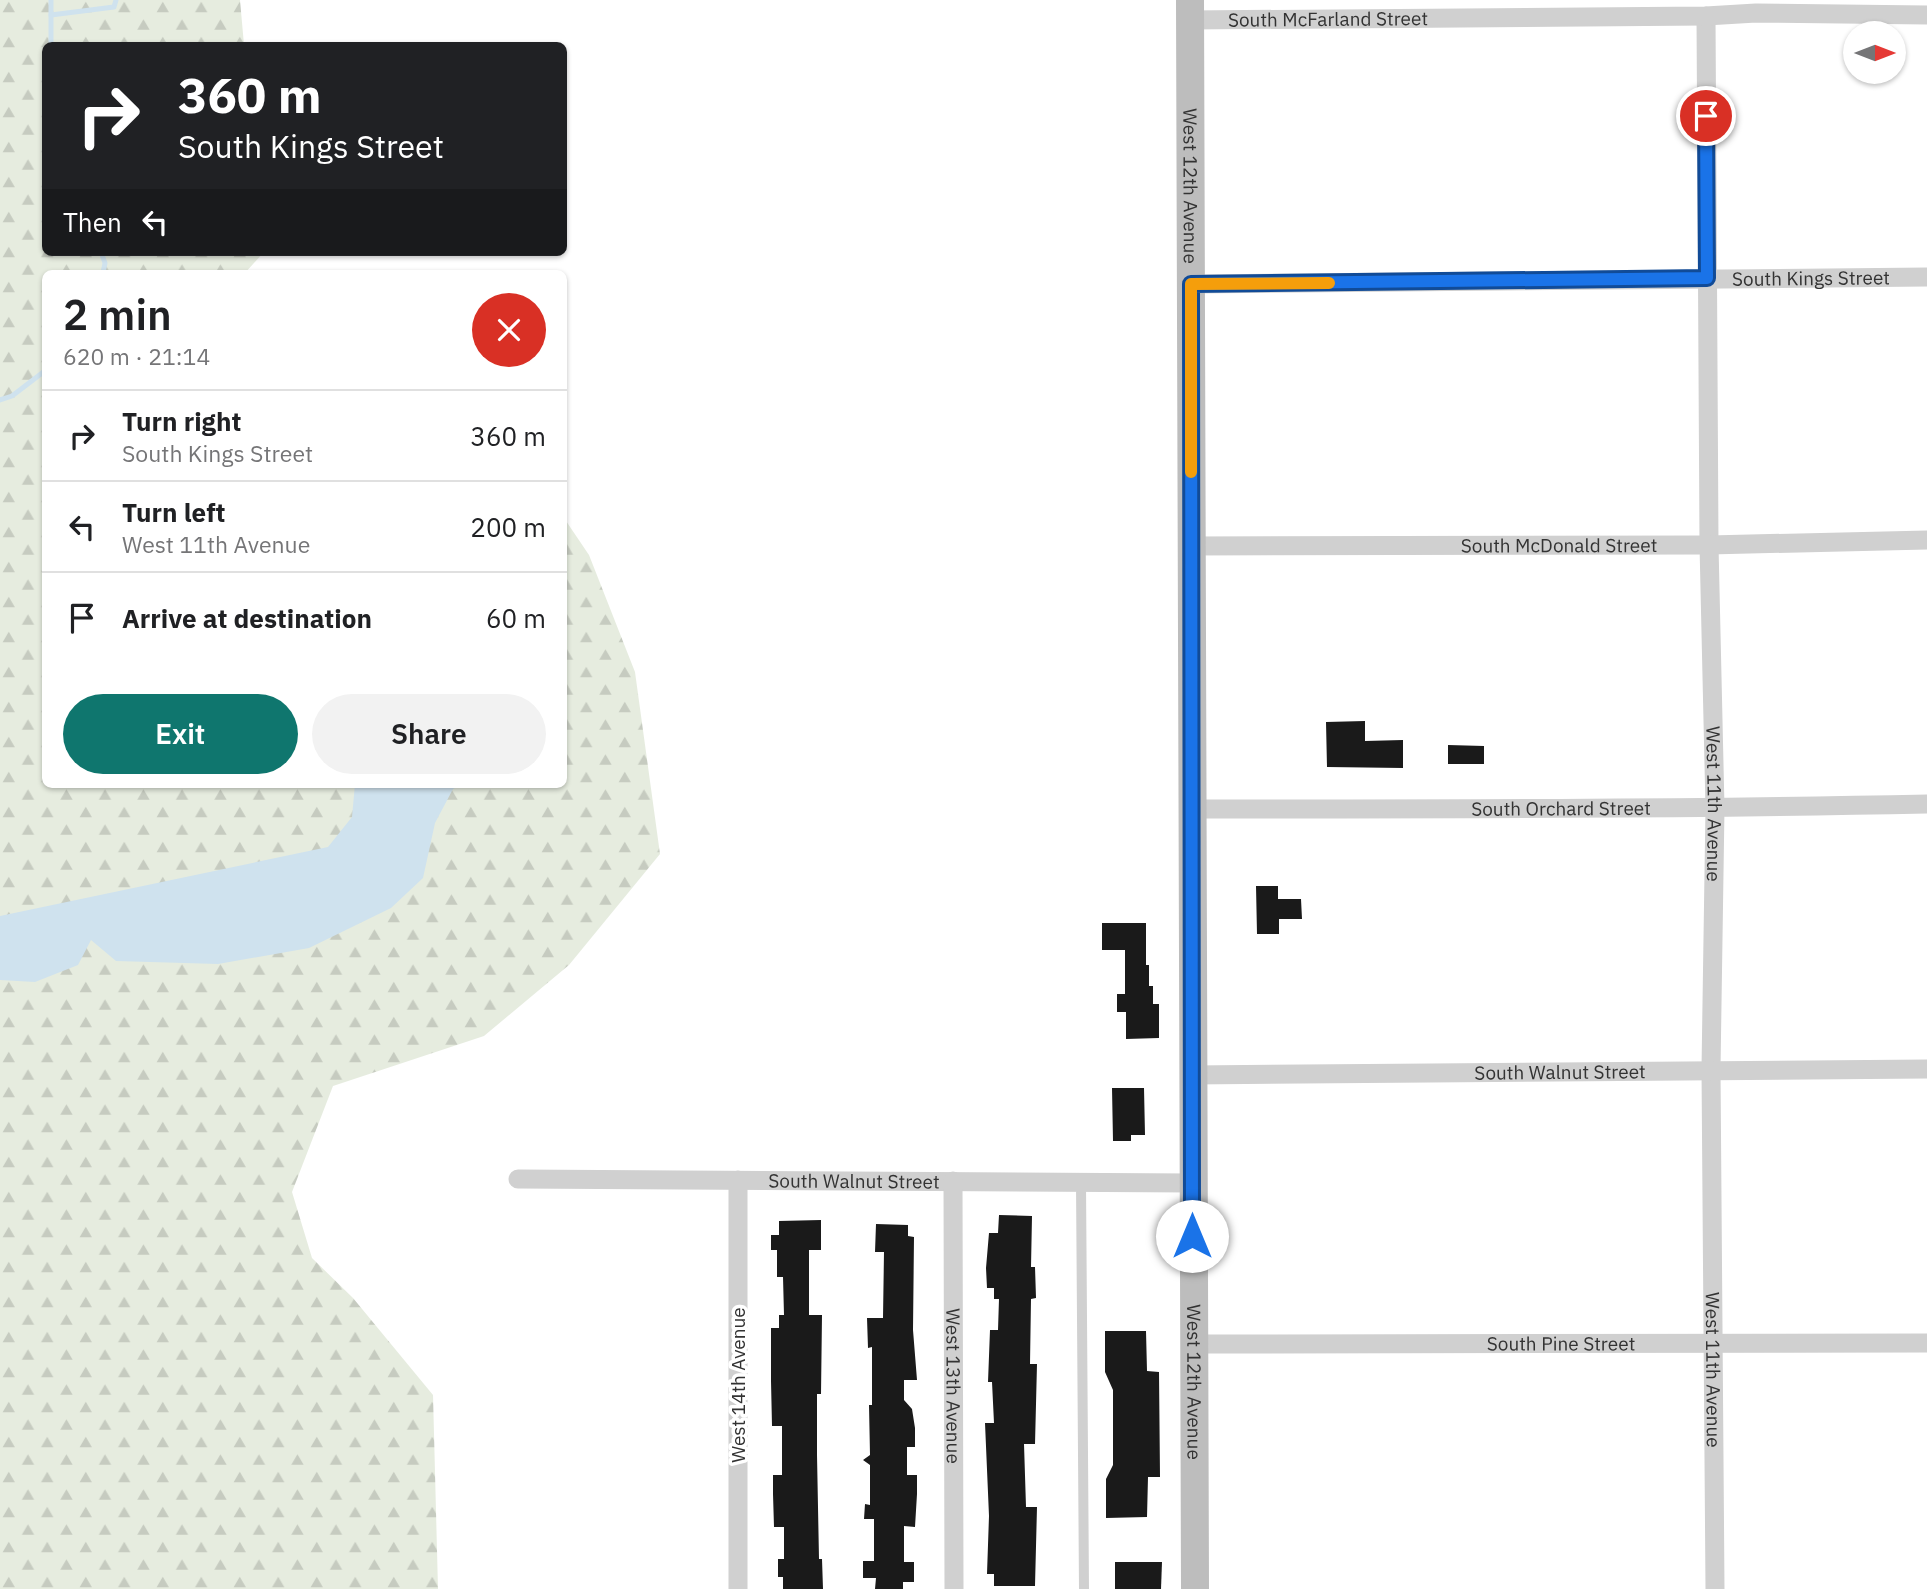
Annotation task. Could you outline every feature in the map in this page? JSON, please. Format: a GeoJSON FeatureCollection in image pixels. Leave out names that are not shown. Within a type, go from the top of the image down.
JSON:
{"type":"FeatureCollection","features":[{"type":"Feature","properties":{"kind":"main road","name":"West 12th Avenue"},"geometry":{"type":"LineString","coordinates":[[1190,10],[1195,1589]]}},
{"type":"Feature","properties":{"kind":"street","name":"South McFarland Street"},"geometry":{"type":"LineString","coordinates":[[1190,10],[1513,8],[1706,16],[1756,6],[1927,15]]}},
{"type":"Feature","properties":{"kind":"street","name":"West 11th Avenue"},"geometry":{"type":"LineString","coordinates":[[1706,16],[1709,545],[1715,808],[1711,1069],[1715,1589]]}},
{"type":"Feature","properties":{"kind":"street","name":"South Kings Street"},"geometry":{"type":"LineString","coordinates":[[1191,284],[1927,277]]}},
{"type":"Feature","properties":{"kind":"street","name":"South McDonald Street"},"geometry":{"type":"LineString","coordinates":[[1191,546],[1709,545],[1927,540]]}},
{"type":"Feature","properties":{"kind":"street","name":"South Orchard Street"},"geometry":{"type":"LineString","coordinates":[[1193,809],[1715,808],[1927,804]]}},
{"type":"Feature","properties":{"kind":"street","name":"South Walnut Street"},"geometry":{"type":"LineString","coordinates":[[1192,1075],[1927,1069]]}},
{"type":"Feature","properties":{"kind":"street","name":"South Walnut Street"},"geometry":{"type":"LineString","coordinates":[[517,1179],[1192,1182]]}},
{"type":"Feature","properties":{"kind":"street","name":"West 14th Avenue"},"geometry":{"type":"LineString","coordinates":[[738,1180],[738,1589]]}},
{"type":"Feature","properties":{"kind":"street","name":"West 13th Avenue"},"geometry":{"type":"LineString","coordinates":[[953,1181],[954,1589]]}},
{"type":"Feature","properties":{"kind":"street","name":"South Pine Street"},"geometry":{"type":"LineString","coordinates":[[1193,1344],[1927,1343]]}},
{"type":"Feature","properties":{"kind":"lane"},"geometry":{"type":"LineString","coordinates":[[1081,1183],[1084,1589]]}},
{"type":"Feature","properties":{"kind":"green space"},"geometry":{"type":"Polygon","coordinates":[[[0,0],[240,0],[244,42],[42,42],[42,256],[260,256],[248,270],[42,270],[42,788],[567,788],[567,522],[589,555],[635,672],[660,854],[569,965],[484,1036],[333,1086],[292,1192],[312,1258],[353,1298],[433,1395],[438,1589],[0,1589],[0,0]]]}},
{"type":"Feature","properties":{"kind":"water"},"geometry":{"type":"Polygon","coordinates":[[[355,788],[455,788],[435,823],[423,878],[391,908],[309,948],[218,964],[116,961],[91,940],[78,965],[35,982],[0,980],[0,916],[328,847],[352,817],[355,788]]]}},
{"type":"Feature","properties":{"kind":"building"},"geometry":{"type":"Polygon","coordinates":[[[1365,721],[1365,741],[1403,740],[1403,768],[1327,767],[1326,722],[1365,721]]]}},
{"type":"Feature","properties":{"kind":"building"},"geometry":{"type":"Polygon","coordinates":[[[1448,745],[1484,746],[1484,764],[1448,764],[1448,745]]]}},
{"type":"Feature","properties":{"kind":"building"},"geometry":{"type":"Polygon","coordinates":[[[1256,886],[1278,886],[1278,899],[1301,899],[1302,919],[1279,919],[1279,934],[1257,934],[1256,886]]]}},
{"type":"Feature","properties":{"kind":"building"},"geometry":{"type":"Polygon","coordinates":[[[1102,923],[1146,923],[1146,965],[1149,965],[1149,986],[1153,986],[1153,1004],[1159,1004],[1159,1038],[1126,1039],[1126,1012],[1117,1012],[1117,994],[1125,994],[1125,950],[1102,950],[1102,923]]]}},
{"type":"Feature","properties":{"kind":"building"},"geometry":{"type":"Polygon","coordinates":[[[1112,1088],[1144,1088],[1145,1135],[1131,1135],[1131,1141],[1113,1141],[1112,1088]]]}},
{"type":"Feature","properties":{"kind":"building"},"geometry":{"type":"Polygon","coordinates":[[[999,1215],[1032,1216],[1031,1267],[1035,1267],[1036,1298],[1031,1299],[1030,1364],[1037,1364],[1035,1444],[1024,1444],[1026,1507],[1037,1507],[1035,1586],[994,1586],[994,1574],[987,1574],[989,1516],[985,1423],[994,1423],[992,1382],[988,1382],[990,1330],[998,1330],[999,1299],[994,1299],[994,1288],[987,1288],[986,1268],[989,1233],[998,1233],[999,1215]]]}},
{"type":"Feature","properties":{"kind":"building"},"geometry":{"type":"Polygon","coordinates":[[[821,1220],[821,1250],[809,1250],[809,1315],[822,1315],[821,1394],[817,1394],[817,1455],[819,1559],[822,1559],[823,1589],[783,1589],[783,1577],[778,1577],[778,1559],[784,1559],[784,1527],[774,1527],[773,1494],[773,1475],[782,1475],[782,1426],[772,1426],[771,1328],[779,1328],[779,1315],[784,1315],[783,1277],[777,1277],[777,1250],[771,1250],[771,1235],[779,1235],[779,1221],[821,1220]]]}},
{"type":"Feature","properties":{"kind":"building"},"geometry":{"type":"Polygon","coordinates":[[[876,1224],[908,1225],[908,1236],[914,1237],[913,1330],[917,1380],[904,1380],[904,1400],[912,1409],[915,1428],[915,1447],[907,1447],[907,1475],[917,1475],[917,1494],[915,1527],[904,1526],[904,1562],[914,1562],[914,1582],[903,1582],[903,1589],[875,1589],[876,1578],[863,1578],[863,1561],[874,1561],[874,1519],[864,1519],[865,1504],[870,1505],[870,1465],[863,1460],[870,1455],[869,1405],[872,1405],[872,1347],[868,1348],[867,1318],[883,1318],[884,1252],[875,1252],[876,1224]]]}},
{"type":"Feature","properties":{"kind":"building"},"geometry":{"type":"Polygon","coordinates":[[[1105,1331],[1146,1331],[1147,1371],[1159,1372],[1160,1477],[1148,1477],[1147,1517],[1106,1518],[1106,1479],[1113,1465],[1113,1390],[1105,1372],[1105,1331]]]}},
{"type":"Feature","properties":{"kind":"building"},"geometry":{"type":"Polygon","coordinates":[[[1115,1562],[1162,1562],[1161,1589],[1115,1589],[1115,1562]]]}},
{"type":"Feature","properties":{"kind":"waterway"},"geometry":{"type":"LineString","coordinates":[[51,0],[51,42]]}},
{"type":"Feature","properties":{"kind":"waterway"},"geometry":{"type":"LineString","coordinates":[[51,15],[114,7],[116,0]]}},
{"type":"Feature","properties":{"kind":"waterway"},"geometry":{"type":"LineString","coordinates":[[102,256],[104,270]]}},
{"type":"Feature","properties":{"kind":"waterway"},"geometry":{"type":"LineString","coordinates":[[0,400],[12,396],[42,373]]}},
{"type":"Feature","properties":{"kind":"slow traffic"},"geometry":{"type":"LineString","coordinates":[[1191,472],[1191,284],[1329,283]]}},
{"type":"Feature","properties":{"kind":"route"},"geometry":{"type":"LineString","coordinates":[[1192,1236],[1191,284],[1707,278],[1706,116]]}}]}
